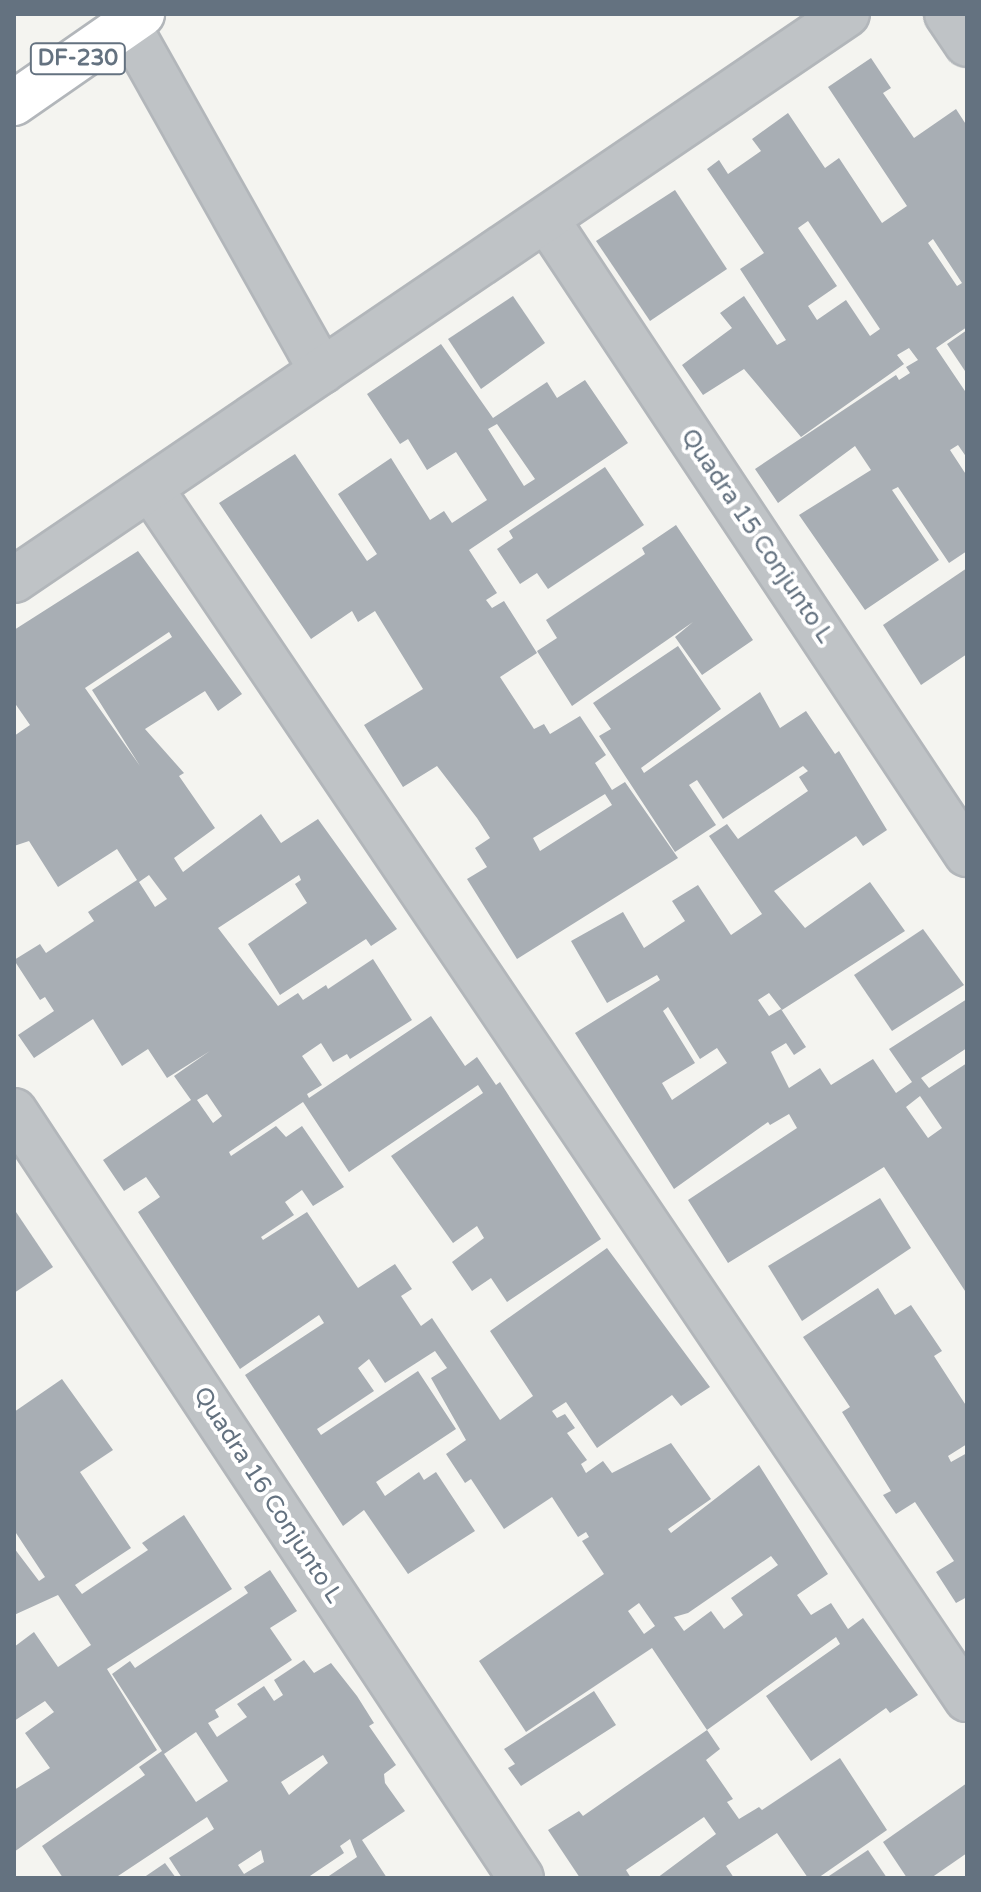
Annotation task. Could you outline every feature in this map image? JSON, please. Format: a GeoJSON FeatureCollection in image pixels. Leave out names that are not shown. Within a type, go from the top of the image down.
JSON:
{"type":"FeatureCollection","features":[{"type":"Feature","properties":{"kind":"main road","name":"DF-230"},"geometry":{"type":"LineString","coordinates":[[14,103],[134,19]]}},
{"type":"Feature","properties":{"kind":"street"},"geometry":{"type":"LineString","coordinates":[[14,580],[847,14]]}},
{"type":"Feature","properties":{"kind":"street"},"geometry":{"type":"LineString","coordinates":[[947,14],[967,44]]}},
{"type":"Feature","properties":{"kind":"street"},"geometry":{"type":"LineString","coordinates":[[134,19],[322,371]]}},
{"type":"Feature","properties":{"kind":"street","name":"Quadra 15 Conjunto L"},"geometry":{"type":"LineString","coordinates":[[546,219],[967,854]]}},
{"type":"Feature","properties":{"kind":"street"},"geometry":{"type":"LineString","coordinates":[[150,488],[967,1699]]}},
{"type":"Feature","properties":{"kind":"street","name":"Quadra 16 Conjunto L"},"geometry":{"type":"LineString","coordinates":[[14,1111],[521,1878]]}},
{"type":"Feature","properties":{"kind":"building"},"geometry":{"type":"Polygon","coordinates":[[[871,58],[891,88],[883,93],[914,138],[956,109],[967,126],[967,327],[936,348],[967,394],[967,458],[958,445],[950,450],[967,476],[967,551],[949,563],[898,487],[892,490],[939,560],[865,610],[799,515],[871,470],[855,446],[778,503],[755,469],[896,375],[899,380],[910,373],[906,367],[918,360],[909,348],[897,355],[904,364],[801,437],[744,369],[703,395],[682,365],[732,328],[720,313],[744,296],[777,345],[786,340],[740,269],[764,253],[707,169],[719,160],[728,174],[761,151],[752,139],[788,113],[825,168],[839,158],[882,223],[907,206],[828,87],[871,58]],[[808,221],[798,228],[837,286],[808,306],[817,320],[846,300],[870,336],[880,329],[808,221]],[[933,239],[928,243],[957,286],[962,283],[933,239]]]}},
{"type":"Feature","properties":{"kind":"building"},"geometry":{"type":"Polygon","coordinates":[[[675,190],[727,269],[650,321],[596,241],[675,190]]]}},
{"type":"Feature","properties":{"kind":"building"},"geometry":{"type":"Polygon","coordinates":[[[513,296],[545,343],[481,389],[448,339],[513,296]]]}},
{"type":"Feature","properties":{"kind":"building"},"geometry":{"type":"Polygon","coordinates":[[[967,330],[967,374],[947,344],[967,330]]]}},
{"type":"Feature","properties":{"kind":"building"},"geometry":{"type":"Polygon","coordinates":[[[441,344],[493,418],[547,382],[557,398],[585,380],[628,443],[469,550],[497,593],[486,600],[492,608],[504,601],[537,653],[500,677],[534,729],[544,724],[550,734],[580,716],[606,755],[595,763],[612,790],[625,782],[678,858],[517,959],[467,879],[487,867],[475,848],[490,838],[477,818],[437,766],[403,787],[364,725],[423,689],[375,611],[358,622],[352,611],[311,639],[219,503],[295,454],[367,561],[377,554],[338,494],[391,458],[430,520],[444,511],[452,523],[487,500],[456,452],[427,470],[408,439],[400,444],[367,394],[441,344]],[[497,424],[488,429],[524,486],[535,479],[497,424]],[[605,794],[533,838],[540,851],[612,805],[605,794]]]}},
{"type":"Feature","properties":{"kind":"building"},"geometry":{"type":"Polygon","coordinates":[[[605,467],[644,525],[548,589],[537,573],[520,584],[497,549],[513,538],[509,531],[605,467]]]}},
{"type":"Feature","properties":{"kind":"building"},"geometry":{"type":"Polygon","coordinates":[[[676,525],[753,640],[702,675],[675,637],[693,622],[572,706],[537,651],[557,638],[546,620],[645,554],[642,548],[676,525]]]}},
{"type":"Feature","properties":{"kind":"building"},"geometry":{"type":"Polygon","coordinates":[[[138,551],[242,694],[218,711],[205,691],[145,729],[184,773],[179,776],[215,828],[174,858],[183,872],[261,814],[281,843],[318,819],[397,929],[371,946],[366,939],[280,995],[248,944],[307,903],[295,884],[301,880],[299,875],[218,928],[278,1006],[298,993],[303,1000],[326,985],[328,989],[373,959],[412,1020],[350,1059],[347,1054],[333,1062],[321,1043],[302,1056],[322,1085],[307,1094],[309,1098],[431,1016],[465,1066],[477,1057],[496,1085],[500,1082],[601,1239],[507,1302],[491,1278],[472,1291],[452,1262],[484,1238],[477,1226],[453,1243],[391,1156],[483,1093],[478,1085],[349,1172],[303,1102],[229,1152],[231,1156],[276,1126],[286,1137],[302,1126],[344,1187],[313,1206],[302,1190],[285,1202],[294,1215],[261,1237],[263,1240],[307,1212],[358,1288],[395,1264],[412,1289],[401,1296],[421,1326],[432,1318],[500,1420],[533,1396],[490,1331],[607,1248],[710,1387],[681,1406],[672,1395],[597,1448],[566,1402],[552,1411],[557,1418],[565,1414],[575,1428],[567,1433],[587,1460],[581,1464],[586,1473],[603,1461],[612,1473],[671,1443],[711,1499],[668,1529],[671,1533],[759,1465],[828,1574],[797,1595],[811,1615],[831,1603],[848,1629],[863,1618],[918,1695],[890,1713],[886,1708],[811,1761],[766,1696],[840,1644],[836,1637],[707,1730],[652,1648],[526,1732],[479,1661],[604,1574],[582,1541],[589,1537],[586,1532],[578,1537],[552,1497],[504,1529],[471,1479],[465,1483],[446,1454],[466,1440],[431,1378],[447,1368],[435,1351],[385,1383],[369,1359],[358,1368],[374,1391],[317,1429],[321,1435],[418,1371],[456,1429],[376,1482],[385,1496],[419,1472],[424,1480],[436,1472],[475,1531],[408,1574],[364,1510],[343,1526],[245,1375],[324,1323],[319,1315],[240,1369],[138,1212],[160,1197],[146,1177],[124,1191],[103,1160],[191,1100],[174,1076],[210,1051],[167,1078],[148,1049],[122,1066],[93,1019],[34,1058],[18,1035],[54,1011],[45,997],[40,1000],[14,960],[40,944],[46,953],[94,921],[88,912],[137,880],[117,849],[58,887],[29,841],[14,846],[14,736],[30,725],[14,702],[14,630],[138,551]],[[169,632],[85,688],[140,766],[92,690],[172,637],[169,632]],[[149,875],[139,882],[155,907],[167,899],[149,875]],[[207,1094],[197,1100],[213,1123],[222,1116],[207,1094]],[[771,1556],[688,1613],[674,1617],[684,1631],[711,1611],[724,1629],[743,1615],[731,1598],[778,1565],[771,1556]],[[639,1603],[628,1611],[644,1634],[655,1626],[639,1603]]]}},
{"type":"Feature","properties":{"kind":"building"},"geometry":{"type":"Polygon","coordinates":[[[967,568],[967,654],[921,685],[883,625],[967,568]]]}},
{"type":"Feature","properties":{"kind":"building"},"geometry":{"type":"Polygon","coordinates":[[[678,646],[721,709],[641,768],[644,773],[760,692],[780,728],[806,711],[835,754],[839,751],[887,830],[863,846],[856,836],[774,891],[805,928],[870,882],[905,931],[782,1010],[769,993],[758,1000],[769,1016],[781,1009],[806,1047],[794,1055],[786,1043],[771,1052],[789,1088],[820,1068],[831,1085],[873,1059],[896,1093],[912,1082],[889,1049],[967,999],[967,1048],[921,1078],[929,1088],[967,1063],[967,1294],[884,1167],[728,1263],[688,1200],[797,1128],[789,1114],[770,1125],[768,1122],[674,1189],[575,1033],[660,980],[657,975],[607,1003],[571,941],[623,912],[644,948],[685,921],[672,901],[698,885],[731,935],[762,914],[709,836],[727,824],[738,839],[808,791],[799,777],[808,771],[803,766],[723,819],[697,780],[689,785],[716,825],[675,852],[599,736],[611,729],[593,703],[678,646]],[[668,1007],[663,1011],[695,1063],[662,1083],[672,1100],[727,1063],[717,1048],[700,1059],[668,1007]],[[920,1096],[906,1107],[928,1138],[942,1128],[920,1096]]]}},
{"type":"Feature","properties":{"kind":"building"},"geometry":{"type":"Polygon","coordinates":[[[923,929],[964,985],[892,1031],[854,975],[923,929]]]}},
{"type":"Feature","properties":{"kind":"building"},"geometry":{"type":"Polygon","coordinates":[[[880,1198],[911,1248],[802,1321],[768,1266],[880,1198]]]}},
{"type":"Feature","properties":{"kind":"building"},"geometry":{"type":"Polygon","coordinates":[[[14,1209],[53,1267],[14,1293],[14,1209]]]}},
{"type":"Feature","properties":{"kind":"building"},"geometry":{"type":"Polygon","coordinates":[[[878,1288],[895,1315],[911,1305],[942,1351],[934,1356],[967,1407],[967,1444],[948,1456],[951,1462],[967,1453],[967,1597],[956,1603],[936,1572],[954,1561],[915,1502],[896,1514],[883,1495],[891,1491],[842,1412],[850,1407],[803,1337],[878,1288]]]}},
{"type":"Feature","properties":{"kind":"building"},"geometry":{"type":"Polygon","coordinates":[[[62,1379],[113,1450],[80,1472],[131,1548],[75,1585],[82,1594],[148,1550],[142,1543],[184,1515],[232,1589],[107,1669],[157,1750],[14,1852],[14,1790],[50,1768],[25,1733],[54,1712],[45,1701],[14,1721],[14,1647],[34,1632],[58,1667],[91,1645],[58,1595],[14,1615],[14,1548],[39,1581],[45,1577],[14,1530],[14,1412],[62,1379]]]}},
{"type":"Feature","properties":{"kind":"building"},"geometry":{"type":"Polygon","coordinates":[[[270,1570],[297,1611],[270,1628],[292,1660],[215,1710],[219,1717],[208,1723],[217,1737],[247,1717],[237,1704],[264,1686],[274,1701],[283,1695],[274,1680],[304,1660],[314,1673],[331,1663],[357,1696],[374,1723],[369,1726],[396,1765],[384,1774],[385,1783],[405,1811],[362,1840],[387,1878],[326,1878],[357,1857],[350,1839],[340,1846],[344,1853],[307,1878],[182,1878],[169,1858],[214,1829],[207,1817],[115,1878],[63,1878],[42,1846],[145,1775],[139,1767],[162,1751],[112,1674],[130,1661],[135,1668],[248,1593],[244,1587],[270,1570]],[[196,1732],[164,1754],[196,1802],[228,1781],[196,1732]],[[323,1755],[281,1782],[289,1795],[328,1763],[323,1755]],[[261,1850],[238,1865],[244,1874],[264,1862],[261,1850]]]}},
{"type":"Feature","properties":{"kind":"building"},"geometry":{"type":"Polygon","coordinates":[[[594,1691],[616,1725],[521,1786],[508,1768],[515,1764],[504,1749],[594,1691]]]}},
{"type":"Feature","properties":{"kind":"building"},"geometry":{"type":"Polygon","coordinates":[[[707,1730],[720,1749],[706,1760],[733,1799],[727,1802],[739,1819],[759,1807],[762,1810],[840,1758],[887,1830],[818,1878],[808,1878],[777,1833],[726,1866],[734,1878],[657,1878],[716,1834],[704,1817],[626,1870],[631,1878],[580,1878],[548,1830],[579,1811],[583,1816],[707,1730]]]}},
{"type":"Feature","properties":{"kind":"building"},"geometry":{"type":"Polygon","coordinates":[[[967,1783],[967,1853],[931,1878],[907,1878],[883,1842],[967,1783]]]}},
{"type":"Feature","properties":{"kind":"building"},"geometry":{"type":"Polygon","coordinates":[[[868,1850],[887,1878],[826,1878],[868,1850]]]}},
{"type":"Feature","properties":{"kind":"building"},"geometry":{"type":"Polygon","coordinates":[[[165,1863],[176,1878],[143,1878],[165,1863]]]}}]}
